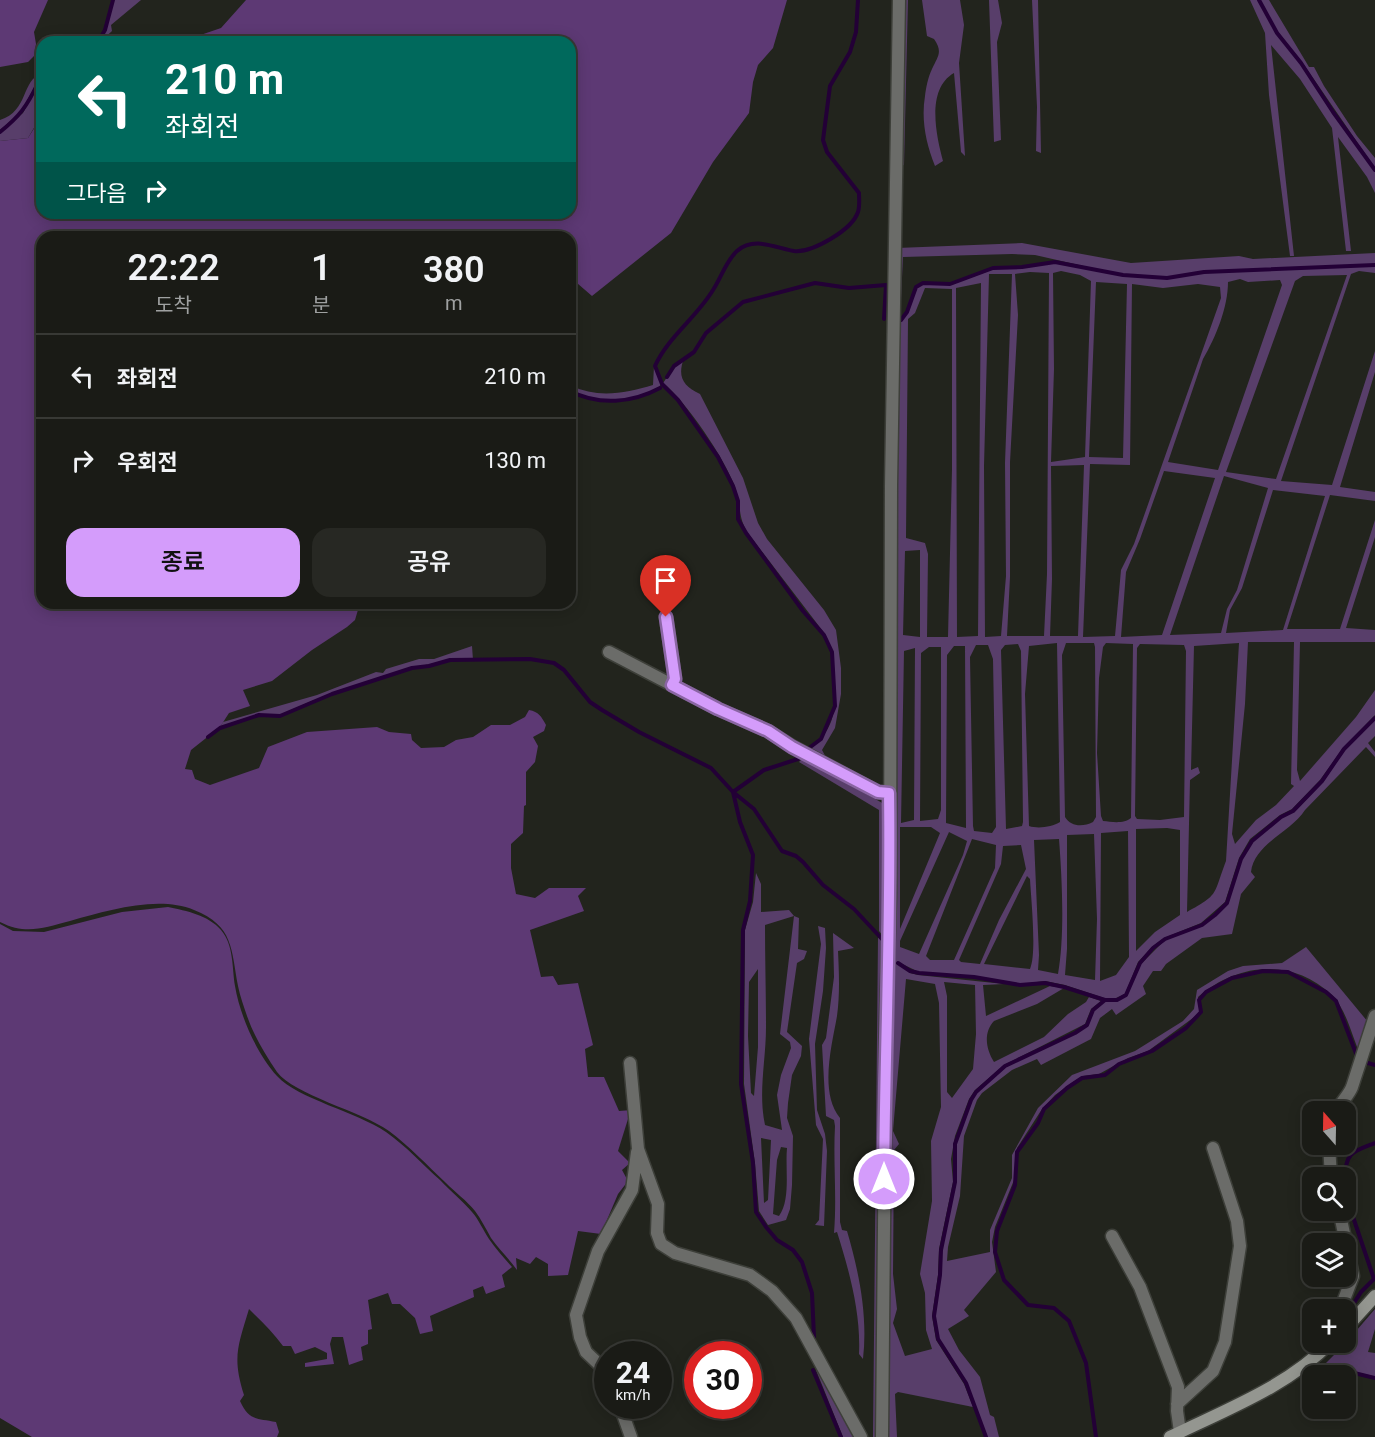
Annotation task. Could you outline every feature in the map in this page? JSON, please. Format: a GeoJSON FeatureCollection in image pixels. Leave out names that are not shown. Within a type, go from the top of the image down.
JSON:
{"type":"FeatureCollection","features":[{"type":"Feature","properties":{"kind":"street"},"geometry":{"type":"LineString","coordinates":[[882,1437],[899,0]]}},
{"type":"Feature","properties":{"kind":"street"},"geometry":{"type":"LineString","coordinates":[[666,617],[675,679],[672,685]]}},
{"type":"Feature","properties":{"kind":"street"},"geometry":{"type":"LineString","coordinates":[[609,652],[718,709],[768,731],[792,747],[878,792],[889,793]]}},
{"type":"Feature","properties":{"kind":"street"},"geometry":{"type":"LineString","coordinates":[[1344,1101],[1348,1098],[1353,1087],[1374,1016]]}},
{"type":"Feature","properties":{"kind":"street"},"geometry":{"type":"LineString","coordinates":[[594,1360],[586,1352],[580,1338],[576,1315],[598,1251],[632,1190],[638,1149],[630,1064]]}},
{"type":"Feature","properties":{"kind":"street"},"geometry":{"type":"LineString","coordinates":[[1177,1404],[1213,1371],[1225,1342],[1240,1246],[1237,1221],[1213,1148]]}},
{"type":"Feature","properties":{"kind":"street"},"geometry":{"type":"LineString","coordinates":[[638,1149],[658,1204],[657,1233],[662,1244],[675,1253],[750,1275],[772,1291],[796,1318],[861,1437]]}},
{"type":"Feature","properties":{"kind":"street"},"geometry":{"type":"LineString","coordinates":[[1341,1221],[1353,1276],[1344,1299]]}},
{"type":"Feature","properties":{"kind":"street"},"geometry":{"type":"LineString","coordinates":[[1112,1236],[1140,1287],[1178,1387],[1175,1435]]}},
{"type":"Feature","properties":{"kind":"street"},"geometry":{"type":"LineString","coordinates":[[1356,1317],[1375,1296]]}},
{"type":"Feature","properties":{"kind":"street"},"geometry":{"type":"LineString","coordinates":[[1175,1435],[1271,1387],[1316,1353]]}},
{"type":"Feature","properties":{"kind":"street"},"geometry":{"type":"LineString","coordinates":[[625,1419],[631,1437]]}},
{"type":"Feature","properties":{"kind":"shaded area"},"geometry":{"type":"Polygon","coordinates":[[[0,0],[48,0],[34,32],[36,44],[34,56],[28,62],[0,67],[0,0]]]}},
{"type":"Feature","properties":{"kind":"shaded area"},"geometry":{"type":"Polygon","coordinates":[[[114,0],[141,0],[111,25],[112,31],[103,36],[114,0]]]}},
{"type":"Feature","properties":{"kind":"shaded area"},"geometry":{"type":"Polygon","coordinates":[[[246,0],[787,0],[773,48],[758,65],[749,113],[713,162],[671,233],[592,296],[576,282],[576,231],[36,231],[36,609],[358,609],[355,620],[347,627],[272,681],[243,690],[250,706],[229,713],[220,727],[191,750],[185,769],[192,770],[195,779],[210,785],[259,768],[268,747],[307,732],[377,727],[389,732],[411,734],[412,740],[421,748],[444,747],[456,740],[473,737],[491,725],[510,725],[525,717],[529,710],[539,715],[546,725],[544,731],[533,737],[538,746],[535,762],[526,772],[523,833],[511,844],[511,868],[516,894],[535,898],[549,888],[586,888],[578,896],[584,911],[530,930],[541,977],[553,976],[558,985],[578,983],[593,1045],[585,1049],[588,1077],[604,1077],[619,1111],[632,1110],[633,1120],[628,1119],[618,1151],[630,1163],[622,1170],[628,1181],[618,1194],[601,1234],[578,1231],[568,1275],[548,1276],[548,1264],[536,1257],[530,1264],[516,1258],[517,1270],[491,1238],[472,1207],[389,1131],[313,1096],[277,1072],[260,1045],[247,1016],[239,990],[232,950],[224,931],[207,916],[180,906],[148,904],[116,909],[35,929],[18,928],[0,922],[0,141],[28,138],[36,125],[36,219],[576,219],[576,36],[198,36],[221,28],[246,0]]]}},
{"type":"Feature","properties":{"kind":"shaded area"},"geometry":{"type":"Polygon","coordinates":[[[902,0],[908,0],[904,165],[898,167],[902,0]]]}},
{"type":"Feature","properties":{"kind":"shaded area"},"geometry":{"type":"Polygon","coordinates":[[[922,0],[960,0],[964,25],[959,63],[965,156],[961,152],[954,73],[945,80],[936,101],[936,126],[943,161],[935,166],[925,132],[924,105],[928,79],[939,51],[934,39],[927,36],[922,0]]]}},
{"type":"Feature","properties":{"kind":"shaded area"},"geometry":{"type":"Polygon","coordinates":[[[989,0],[998,0],[1002,23],[997,42],[1001,140],[994,142],[989,0]]]}},
{"type":"Feature","properties":{"kind":"shaded area"},"geometry":{"type":"Polygon","coordinates":[[[1032,0],[1038,0],[1041,153],[1036,151],[1037,107],[1032,0]]]}},
{"type":"Feature","properties":{"kind":"shaded area"},"geometry":{"type":"Polygon","coordinates":[[[1250,0],[1258,0],[1276,33],[1301,64],[1332,113],[1375,171],[1375,193],[1367,177],[1338,137],[1351,251],[1346,251],[1332,128],[1300,79],[1271,45],[1294,256],[1290,256],[1269,95],[1265,33],[1250,0]]]}},
{"type":"Feature","properties":{"kind":"shaded area"},"geometry":{"type":"Polygon","coordinates":[[[1260,0],[1269,0],[1309,67],[1314,67],[1357,136],[1375,158],[1375,168],[1302,62],[1278,32],[1260,0]]]}},
{"type":"Feature","properties":{"kind":"shaded area"},"geometry":{"type":"Polygon","coordinates":[[[35,77],[36,84],[21,112],[0,130],[0,120],[16,110],[35,77]]]}},
{"type":"Feature","properties":{"kind":"shaded area"},"geometry":{"type":"Polygon","coordinates":[[[36,89],[36,124],[28,138],[0,141],[0,133],[23,113],[36,89]]]}},
{"type":"Feature","properties":{"kind":"shaded area"},"geometry":{"type":"Polygon","coordinates":[[[1022,243],[1131,263],[1239,256],[1253,259],[1375,253],[1375,264],[1204,272],[1167,277],[1123,275],[1035,255],[903,257],[900,320],[908,312],[917,288],[923,284],[950,285],[994,269],[1055,263],[1123,276],[1167,279],[1204,273],[1375,266],[1375,273],[1359,271],[1351,274],[1281,481],[1332,485],[1375,351],[1375,372],[1340,487],[1375,492],[1375,501],[1330,495],[1287,629],[1340,629],[1375,520],[1375,537],[1346,628],[1375,630],[1375,642],[1300,642],[1297,770],[1300,781],[1356,717],[1375,690],[1375,715],[1343,748],[1320,780],[1292,809],[1280,815],[1250,839],[1239,858],[1225,902],[1201,923],[1164,938],[1152,947],[1138,962],[1125,994],[1116,998],[1104,998],[1045,981],[1021,984],[974,976],[919,972],[898,962],[910,973],[918,975],[1004,984],[983,985],[986,1016],[1050,986],[1064,988],[1037,1004],[994,1021],[988,1031],[987,1041],[994,1062],[1044,1037],[1089,997],[1101,1001],[1091,1009],[1085,1024],[1004,1065],[975,1090],[969,1099],[955,1136],[951,1159],[953,1182],[939,1249],[932,1316],[936,1340],[964,1384],[973,1407],[898,1392],[895,1394],[897,1437],[887,1437],[897,248],[1022,243]],[[1061,271],[1053,273],[1054,369],[1051,462],[1085,457],[1091,281],[1080,275],[1061,271]],[[1049,273],[1015,274],[1018,315],[1010,462],[1010,577],[1007,636],[1044,636],[1047,574],[1049,273]],[[989,274],[984,466],[985,637],[1001,636],[1006,576],[1005,463],[1012,274],[989,274]],[[1347,275],[1303,276],[1295,281],[1226,472],[1276,479],[1347,275]],[[1240,279],[1228,282],[1224,312],[1203,359],[1168,462],[1218,470],[1282,285],[1280,280],[1248,282],[1240,279]],[[1096,282],[1089,457],[1123,458],[1127,284],[1096,282]],[[981,283],[956,288],[957,637],[978,636],[981,283]],[[1132,284],[1130,465],[1090,464],[1083,637],[1115,636],[1121,570],[1134,544],[1221,298],[1220,287],[1198,284],[1163,288],[1132,284]],[[925,288],[915,313],[908,319],[906,538],[925,543],[928,554],[927,637],[948,637],[952,469],[952,289],[925,288]],[[1084,465],[1051,466],[1050,636],[1078,636],[1084,465]],[[1164,471],[1126,572],[1121,637],[1162,635],[1215,478],[1164,471]],[[1224,476],[1170,635],[1221,633],[1227,609],[1237,590],[1268,488],[1224,476]],[[1273,490],[1242,588],[1230,610],[1226,633],[1283,630],[1325,496],[1273,490]],[[920,550],[905,551],[903,635],[920,637],[920,550]],[[1248,642],[1245,704],[1232,834],[1235,844],[1256,820],[1276,805],[1294,786],[1291,784],[1294,642],[1248,642]],[[1057,643],[1029,646],[1025,694],[1029,826],[1045,827],[1060,822],[1057,643]],[[1066,643],[1062,655],[1065,817],[1070,823],[1085,825],[1093,822],[1096,817],[1094,643],[1066,643]],[[1106,643],[1103,647],[1099,678],[1097,753],[1103,821],[1114,822],[1131,818],[1133,644],[1106,643]],[[1239,643],[1194,646],[1191,770],[1198,767],[1200,773],[1190,780],[1187,912],[1205,901],[1214,892],[1226,861],[1239,643]],[[1018,644],[1005,645],[1001,650],[1006,829],[1022,826],[1021,651],[1018,644]],[[1140,644],[1137,648],[1135,816],[1137,819],[1160,820],[1184,817],[1186,651],[1184,645],[1140,644]],[[976,645],[970,657],[973,826],[974,831],[992,833],[996,827],[993,659],[988,645],[976,645]],[[954,646],[947,655],[946,823],[966,828],[965,646],[954,646]],[[929,647],[921,653],[920,821],[938,819],[941,810],[941,647],[929,647]],[[915,648],[904,651],[901,823],[914,820],[915,648]],[[900,827],[900,929],[940,833],[931,827],[900,827]],[[1136,829],[1136,951],[1155,932],[1180,915],[1180,830],[1136,829]],[[1128,831],[1101,833],[1100,981],[1116,975],[1129,957],[1128,831]],[[949,832],[900,941],[900,947],[919,954],[967,841],[949,832]],[[1094,834],[1067,835],[1065,975],[1095,980],[1097,919],[1094,834]],[[972,839],[926,956],[930,960],[954,960],[995,868],[996,845],[972,839]],[[1059,839],[1034,840],[1038,970],[1058,974],[1062,906],[1059,839]],[[1021,845],[1003,846],[1001,864],[959,960],[980,964],[999,920],[1026,869],[1021,845]],[[1027,876],[984,964],[1030,969],[1033,951],[1030,879],[1027,876]],[[906,979],[893,1131],[899,1144],[894,1150],[893,1274],[897,1309],[893,1323],[905,1356],[932,1349],[926,1330],[925,1293],[920,1274],[932,1201],[931,1141],[941,1107],[939,1003],[935,984],[906,979]],[[944,982],[947,996],[947,1092],[952,1098],[973,1069],[976,1034],[975,985],[944,982]]]}},
{"type":"Feature","properties":{"kind":"shaded area"},"geometry":{"type":"Polygon","coordinates":[[[684,358],[681,371],[683,380],[689,388],[700,394],[743,478],[758,523],[767,539],[824,610],[836,630],[841,668],[841,694],[835,728],[822,750],[829,763],[806,752],[824,735],[834,709],[832,658],[829,645],[825,634],[747,532],[730,475],[704,431],[683,403],[663,383],[684,358]]]}},
{"type":"Feature","properties":{"kind":"shaded area"},"geometry":{"type":"Polygon","coordinates":[[[654,366],[661,384],[638,396],[604,400],[576,393],[576,387],[591,392],[612,393],[653,385],[654,366]]]}},
{"type":"Feature","properties":{"kind":"shaded area"},"geometry":{"type":"Polygon","coordinates":[[[472,646],[473,660],[419,666],[332,693],[280,715],[259,715],[220,727],[223,722],[317,695],[376,672],[383,673],[386,669],[419,659],[434,659],[472,646]]]}},
{"type":"Feature","properties":{"kind":"shaded area"},"geometry":{"type":"Polygon","coordinates":[[[1375,719],[1375,736],[1368,743],[1375,752],[1375,757],[1366,747],[1299,818],[1259,854],[1251,872],[1255,877],[1241,894],[1232,934],[1202,938],[1166,964],[1161,971],[1153,971],[1143,986],[1146,994],[1116,1015],[1112,1009],[1100,1018],[1091,1039],[1041,1065],[1037,1059],[1012,1070],[982,1093],[977,1100],[964,1136],[960,1196],[947,1261],[990,1252],[990,1230],[1012,1178],[1012,1155],[1038,1108],[1072,1075],[1135,1051],[1183,1021],[1194,1009],[1197,990],[1228,971],[1243,966],[1282,963],[1306,947],[1368,1022],[1360,1054],[1337,1001],[1316,983],[1300,974],[1282,970],[1247,971],[1213,986],[1198,997],[1200,1011],[1197,1015],[1148,1051],[1128,1058],[1099,1074],[1083,1076],[1055,1095],[1042,1109],[1017,1148],[1014,1180],[995,1227],[992,1242],[996,1272],[964,1310],[969,1316],[948,1329],[959,1350],[980,1377],[990,1415],[994,1417],[999,1437],[987,1437],[967,1383],[939,1339],[935,1316],[942,1250],[956,1182],[955,1144],[971,1100],[1006,1067],[1087,1026],[1094,1011],[1105,1001],[1117,1001],[1127,996],[1141,964],[1165,940],[1202,926],[1228,904],[1241,859],[1253,841],[1281,817],[1294,812],[1323,782],[1345,750],[1375,719]]]}},
{"type":"Feature","properties":{"kind":"shaded area"},"geometry":{"type":"Polygon","coordinates":[[[803,758],[884,804],[883,936],[879,931],[879,810],[799,762],[803,758]]]}},
{"type":"Feature","properties":{"kind":"shaded area"},"geometry":{"type":"Polygon","coordinates":[[[756,873],[761,884],[761,912],[789,910],[799,918],[798,949],[807,951],[804,959],[797,963],[787,1032],[802,1046],[801,1056],[792,1075],[788,1103],[787,1118],[793,1136],[790,1209],[786,1220],[768,1225],[759,1211],[744,1084],[745,930],[753,902],[756,873]],[[794,916],[765,925],[766,1027],[762,1088],[763,1113],[765,1125],[782,1130],[777,1095],[781,1075],[791,1048],[790,1042],[780,1034],[794,916]],[[758,969],[749,982],[748,1036],[751,1093],[754,1096],[758,1047],[758,969]],[[761,1138],[764,1203],[768,1200],[771,1140],[761,1138]],[[781,1147],[777,1160],[773,1214],[779,1216],[786,1193],[787,1148],[781,1147]]]}},
{"type":"Feature","properties":{"kind":"shaded area"},"geometry":{"type":"Polygon","coordinates":[[[168,907],[204,917],[216,925],[225,936],[232,957],[237,998],[245,1022],[256,1046],[277,1076],[299,1092],[360,1118],[393,1137],[468,1208],[512,1267],[502,1275],[505,1287],[486,1294],[483,1286],[473,1290],[474,1297],[430,1316],[433,1331],[420,1334],[415,1318],[400,1304],[392,1304],[388,1293],[368,1300],[372,1329],[368,1330],[368,1344],[361,1347],[363,1360],[349,1365],[343,1337],[332,1337],[330,1344],[334,1364],[305,1367],[305,1363],[327,1359],[327,1353],[315,1347],[295,1354],[291,1346],[283,1346],[249,1309],[237,1361],[244,1395],[240,1401],[250,1415],[276,1422],[279,1432],[277,1437],[32,1437],[0,1418],[0,924],[13,931],[44,932],[122,912],[168,907]]]}},
{"type":"Feature","properties":{"kind":"shaded area"},"geometry":{"type":"Polygon","coordinates":[[[818,926],[825,928],[826,948],[823,991],[815,1044],[817,1110],[825,1134],[827,1151],[824,1226],[815,1225],[819,1220],[823,1139],[816,1125],[809,1039],[821,944],[818,926]]]}},
{"type":"Feature","properties":{"kind":"shaded area"},"geometry":{"type":"Polygon","coordinates":[[[833,933],[854,948],[838,951],[839,1000],[830,1054],[829,1082],[830,1095],[840,1118],[840,1222],[842,1230],[847,1231],[861,1294],[864,1327],[863,1359],[859,1354],[858,1323],[850,1276],[837,1232],[834,1233],[835,1126],[834,1120],[826,1116],[822,1045],[826,1038],[834,977],[833,933]]]}},
{"type":"Feature","properties":{"kind":"shaded area"},"geometry":{"type":"Polygon","coordinates":[[[878,937],[883,943],[877,1437],[873,1437],[878,937]]]}},
{"type":"Feature","properties":{"kind":"shaded area"},"geometry":{"type":"Polygon","coordinates":[[[1375,1309],[1375,1329],[1368,1352],[1375,1353],[1375,1377],[1356,1372],[1356,1365],[1324,1365],[1336,1353],[1356,1353],[1356,1331],[1375,1309]]]}},
{"type":"Feature","properties":{"kind":"shaded area"},"geometry":{"type":"Polygon","coordinates":[[[816,1362],[857,1437],[843,1437],[816,1370],[816,1362]]]}},
{"type":"Feature","properties":{"kind":"waterway"},"geometry":{"type":"LineString","coordinates":[[102,36],[113,0]]}},
{"type":"Feature","properties":{"kind":"waterway"},"geometry":{"type":"LineString","coordinates":[[805,751],[821,739],[835,706],[832,652],[824,635],[803,611],[746,533],[738,519],[738,501],[733,486],[718,457],[678,400],[662,384],[655,366],[667,346],[706,300],[737,251],[751,244],[794,251],[811,248],[840,233],[854,219],[859,210],[859,193],[827,152],[823,140],[830,86],[850,52],[856,32],[858,0]]}},
{"type":"Feature","properties":{"kind":"waterway"},"geometry":{"type":"LineString","coordinates":[[1259,0],[1277,33],[1301,63],[1375,170]]}},
{"type":"Feature","properties":{"kind":"waterway"},"geometry":{"type":"LineString","coordinates":[[0,132],[22,110],[36,87]]}},
{"type":"Feature","properties":{"kind":"waterway"},"geometry":{"type":"LineString","coordinates":[[901,320],[907,312],[916,287],[923,283],[950,284],[993,268],[1055,262],[1123,275],[1167,278],[1204,272],[1375,265]]}},
{"type":"Feature","properties":{"kind":"waterway"},"geometry":{"type":"LineString","coordinates":[[667,377],[674,366],[694,352],[706,333],[743,302],[815,283],[849,288],[886,285],[884,319]]}},
{"type":"Feature","properties":{"kind":"waterway"},"geometry":{"type":"LineString","coordinates":[[576,394],[592,399],[615,401],[638,397],[660,388]]}},
{"type":"Feature","properties":{"kind":"waterway"},"geometry":{"type":"LineString","coordinates":[[208,737],[220,728],[259,715],[280,716],[332,694],[412,668],[450,660],[530,659],[554,663],[564,670],[590,702],[639,732],[711,768],[733,792],[754,809],[782,851],[796,856],[803,862],[823,885],[854,909],[882,939]]}},
{"type":"Feature","properties":{"kind":"waterway"},"geometry":{"type":"LineString","coordinates":[[986,1437],[966,1383],[938,1339],[934,1316],[941,1250],[955,1182],[955,1144],[971,1100],[976,1092],[1005,1066],[1075,1033],[1087,1025],[1093,1010],[1105,1000],[1117,1000],[1126,995],[1140,963],[1153,948],[1165,939],[1202,925],[1215,915],[1227,903],[1241,859],[1252,841],[1281,817],[1293,811],[1322,781],[1344,749],[1375,718]]}},
{"type":"Feature","properties":{"kind":"waterway"},"geometry":{"type":"LineString","coordinates":[[798,759],[764,770],[733,792],[740,822],[753,855],[750,901],[743,930],[741,1084],[753,1163],[756,1212],[777,1240],[793,1250],[802,1262],[812,1293],[814,1337]]}},
{"type":"Feature","properties":{"kind":"waterway"},"geometry":{"type":"LineString","coordinates":[[898,963],[910,971],[919,973],[974,977],[1020,985],[1045,983],[1105,1000]]}},
{"type":"Feature","properties":{"kind":"waterway"},"geometry":{"type":"LineString","coordinates":[[1096,1437],[1086,1363],[1069,1321],[1054,1308],[1028,1305],[1004,1280],[995,1252],[997,1231],[1015,1185],[1017,1152],[1038,1123],[1044,1109],[1082,1078],[1105,1075],[1119,1064],[1152,1051],[1186,1028],[1201,1012],[1199,1000],[1206,992],[1232,978],[1263,971],[1288,972],[1326,992],[1336,1001],[1357,1056]]}},
{"type":"Feature","properties":{"kind":"waterway"},"geometry":{"type":"LineString","coordinates":[[1368,1063],[1375,1065]]}},
{"type":"Feature","properties":{"kind":"waterway"},"geometry":{"type":"LineString","coordinates":[[1346,1167],[1352,1154],[1375,1143]]}},
{"type":"Feature","properties":{"kind":"waterway"},"geometry":{"type":"LineString","coordinates":[[1354,1221],[1374,1279],[1356,1300]]}},
{"type":"Feature","properties":{"kind":"waterway"},"geometry":{"type":"LineString","coordinates":[[813,1370],[841,1437]]}},
{"type":"Feature","properties":{"kind":"waterway"},"geometry":{"type":"LineString","coordinates":[[1356,1373],[1375,1378]]}},
{"type":"Feature","properties":{"kind":"route"},"geometry":{"type":"LineString","coordinates":[[666,617],[675,679],[672,685],[768,731],[792,747],[878,792],[889,793],[890,896],[884,1179]]}}]}
